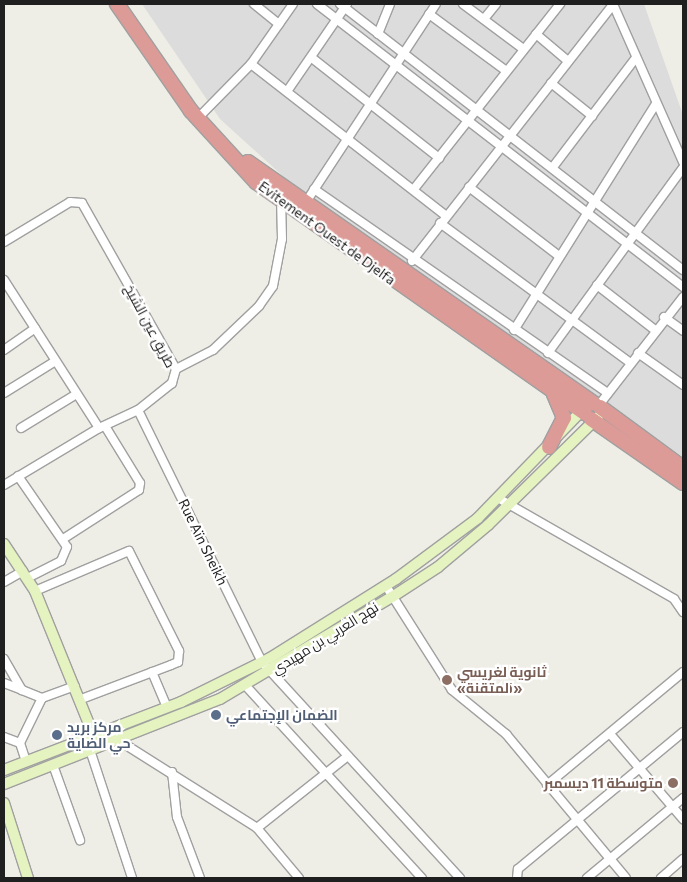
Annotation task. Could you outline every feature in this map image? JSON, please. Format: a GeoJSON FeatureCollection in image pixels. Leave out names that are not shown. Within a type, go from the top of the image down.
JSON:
{"type":"FeatureCollection","features":[{"type":"Feature","properties":{"kind":"highway","name":"Evitement Ouest de Djelfa"},"geometry":{"type":"LineString","coordinates":[[117,4],[229,156],[281,196],[547,386],[592,411],[683,468]]}},
{"type":"Feature","properties":{"kind":"highway","name":"Evitement Ouest de Djelfa"},"geometry":{"type":"LineString","coordinates":[[126,4],[200,116]]}},
{"type":"Feature","properties":{"kind":"highway","name":"Evitement Ouest de Djelfa"},"geometry":{"type":"LineString","coordinates":[[281,196],[304,205],[592,411],[683,483]]}},
{"type":"Feature","properties":{"kind":"highway"},"geometry":{"type":"LineString","coordinates":[[547,386],[562,405],[564,418],[549,447]]}},
{"type":"Feature","properties":{"kind":"main road","name":"نهج العربي بن مهيدي"},"geometry":{"type":"LineString","coordinates":[[4,770],[167,708],[262,662],[386,586],[439,549],[498,498],[549,447],[592,411]]}},
{"type":"Feature","properties":{"kind":"main road","name":"نهج العربي بن مهيدي"},"geometry":{"type":"LineString","coordinates":[[4,784],[118,740],[245,685],[270,672],[392,597],[438,567],[509,504],[592,411]]}},
{"type":"Feature","properties":{"kind":"main road"},"geometry":{"type":"LineString","coordinates":[[4,544],[35,590],[94,736],[94,749]]}},
{"type":"Feature","properties":{"kind":"main road"},"geometry":{"type":"LineString","coordinates":[[370,596],[376,607]]}},
{"type":"Feature","properties":{"kind":"main road"},"geometry":{"type":"LineString","coordinates":[[4,804],[28,878]]}},
{"type":"Feature","properties":{"kind":"street"},"geometry":{"type":"LineString","coordinates":[[254,4],[279,24]]}},
{"type":"Feature","properties":{"kind":"street"},"geometry":{"type":"LineString","coordinates":[[200,116],[251,64],[293,4]]}},
{"type":"Feature","properties":{"kind":"street"},"geometry":{"type":"LineString","coordinates":[[316,4],[339,20],[394,66],[585,215],[683,286],[680,299],[638,353],[628,362],[608,393],[592,411]]}},
{"type":"Feature","properties":{"kind":"street"},"geometry":{"type":"LineString","coordinates":[[378,34],[390,4]]}},
{"type":"Feature","properties":{"kind":"street"},"geometry":{"type":"LineString","coordinates":[[304,205],[436,4]]}},
{"type":"Feature","properties":{"kind":"street"},"geometry":{"type":"LineString","coordinates":[[463,4],[522,48]]}},
{"type":"Feature","properties":{"kind":"street"},"geometry":{"type":"LineString","coordinates":[[484,19],[496,4]]}},
{"type":"Feature","properties":{"kind":"street"},"geometry":{"type":"LineString","coordinates":[[414,189],[522,48],[560,4]]}},
{"type":"Feature","properties":{"kind":"street"},"geometry":{"type":"LineString","coordinates":[[412,260],[508,134],[613,4],[635,60],[683,162]]}},
{"type":"Feature","properties":{"kind":"street"},"geometry":{"type":"LineString","coordinates":[[288,90],[339,20],[344,5],[403,54],[594,199],[683,270]]}},
{"type":"Feature","properties":{"kind":"street"},"geometry":{"type":"LineString","coordinates":[[429,14],[505,70]]}},
{"type":"Feature","properties":{"kind":"street"},"geometry":{"type":"LineString","coordinates":[[536,34],[568,60]]}},
{"type":"Feature","properties":{"kind":"street"},"geometry":{"type":"LineString","coordinates":[[312,58],[371,102],[439,158]]}},
{"type":"Feature","properties":{"kind":"street"},"geometry":{"type":"LineString","coordinates":[[552,167],[635,60]]}},
{"type":"Feature","properties":{"kind":"street"},"geometry":{"type":"LineString","coordinates":[[251,64],[288,90],[446,216]]}},
{"type":"Feature","properties":{"kind":"street"},"geometry":{"type":"LineString","coordinates":[[551,83],[592,116]]}},
{"type":"Feature","properties":{"kind":"street"},"geometry":{"type":"LineString","coordinates":[[514,330],[594,199],[656,104]]}},
{"type":"Feature","properties":{"kind":"street"},"geometry":{"type":"LineString","coordinates":[[548,353],[683,168]]}},
{"type":"Feature","properties":{"kind":"street"},"geometry":{"type":"LineString","coordinates":[[469,187],[559,256]]}},
{"type":"Feature","properties":{"kind":"street"},"geometry":{"type":"LineString","coordinates":[[314,189],[412,260],[608,393]]}},
{"type":"Feature","properties":{"kind":"street"},"geometry":{"type":"LineString","coordinates":[[176,369],[213,350],[259,306],[273,286],[282,239],[281,196]]}},
{"type":"Feature","properties":{"kind":"street","name":"طريق عين الشيخ"},"geometry":{"type":"LineString","coordinates":[[4,242],[70,202],[82,203],[176,369],[172,383],[138,410],[102,427],[4,485]]}},
{"type":"Feature","properties":{"kind":"street"},"geometry":{"type":"LineString","coordinates":[[440,223],[570,322],[628,362]]}},
{"type":"Feature","properties":{"kind":"street"},"geometry":{"type":"LineString","coordinates":[[4,280],[75,395],[102,427],[140,483],[139,490],[63,539]]}},
{"type":"Feature","properties":{"kind":"street"},"geometry":{"type":"LineString","coordinates":[[597,285],[655,330]]}},
{"type":"Feature","properties":{"kind":"street"},"geometry":{"type":"LineString","coordinates":[[664,318],[683,331]]}},
{"type":"Feature","properties":{"kind":"street"},"geometry":{"type":"LineString","coordinates":[[4,350],[35,328]]}},
{"type":"Feature","properties":{"kind":"street"},"geometry":{"type":"LineString","coordinates":[[638,353],[683,385]]}},
{"type":"Feature","properties":{"kind":"street"},"geometry":{"type":"LineString","coordinates":[[4,393],[54,362]]}},
{"type":"Feature","properties":{"kind":"street"},"geometry":{"type":"LineString","coordinates":[[21,428],[75,395]]}},
{"type":"Feature","properties":{"kind":"street","name":"Rue Aïn Sheikh"},"geometry":{"type":"LineString","coordinates":[[138,410],[262,662],[460,878]]}},
{"type":"Feature","properties":{"kind":"street"},"geometry":{"type":"LineString","coordinates":[[4,582],[26,575],[65,557],[67,548],[63,539],[18,476]]}},
{"type":"Feature","properties":{"kind":"street"},"geometry":{"type":"LineString","coordinates":[[498,498],[674,600],[683,612]]}},
{"type":"Feature","properties":{"kind":"street"},"geometry":{"type":"LineString","coordinates":[[35,590],[121,552],[132,552],[180,656],[174,664],[79,700]]}},
{"type":"Feature","properties":{"kind":"street"},"geometry":{"type":"LineString","coordinates":[[386,586],[452,690],[494,722],[626,878]]}},
{"type":"Feature","properties":{"kind":"street"},"geometry":{"type":"LineString","coordinates":[[4,659],[22,690]]}},
{"type":"Feature","properties":{"kind":"street"},"geometry":{"type":"LineString","coordinates":[[152,672],[167,708]]}},
{"type":"Feature","properties":{"kind":"street"},"geometry":{"type":"LineString","coordinates":[[547,785],[611,735],[683,672]]}},
{"type":"Feature","properties":{"kind":"street"},"geometry":{"type":"LineString","coordinates":[[4,683],[42,698],[74,686]]}},
{"type":"Feature","properties":{"kind":"street"},"geometry":{"type":"LineString","coordinates":[[245,685],[328,772],[422,878]]}},
{"type":"Feature","properties":{"kind":"street"},"geometry":{"type":"LineString","coordinates":[[26,761],[20,743],[42,698]]}},
{"type":"Feature","properties":{"kind":"street"},"geometry":{"type":"LineString","coordinates":[[112,729],[118,740],[172,772],[257,828],[299,878]]}},
{"type":"Feature","properties":{"kind":"street"},"geometry":{"type":"LineString","coordinates":[[517,878],[518,869],[683,732]]}},
{"type":"Feature","properties":{"kind":"street"},"geometry":{"type":"LineString","coordinates":[[611,735],[683,819]]}},
{"type":"Feature","properties":{"kind":"street"},"geometry":{"type":"LineString","coordinates":[[4,737],[20,743]]}},
{"type":"Feature","properties":{"kind":"street"},"geometry":{"type":"LineString","coordinates":[[94,749],[132,878]]}},
{"type":"Feature","properties":{"kind":"street"},"geometry":{"type":"LineString","coordinates":[[257,828],[348,756]]}},
{"type":"Feature","properties":{"kind":"street"},"geometry":{"type":"LineString","coordinates":[[53,765],[80,840]]}},
{"type":"Feature","properties":{"kind":"street"},"geometry":{"type":"LineString","coordinates":[[172,772],[177,817],[200,878]]}},
{"type":"Feature","properties":{"kind":"street"},"geometry":{"type":"LineString","coordinates":[[587,878],[683,798]]}},
{"type":"Feature","properties":{"kind":"street"},"geometry":{"type":"LineString","coordinates":[[661,878],[683,859]]}},
{"type":"Feature","properties":{"kind":"shaded area"},"geometry":{"type":"Polygon","coordinates":[[[142,4],[644,4],[683,115],[683,457],[285,178],[220,119],[142,4]]]}},
{"type":"Feature","properties":{"kind":"place","name":"ثانوية لغريسي «المتقنة»"},"geometry":{"type":"Point","coordinates":[447,680]}},
{"type":"Feature","properties":{"kind":"place","name":"الضمان الإجتماعي"},"geometry":{"type":"Point","coordinates":[216,715]}},
{"type":"Feature","properties":{"kind":"place","name":"مركز بريد حي الضاية"},"geometry":{"type":"Point","coordinates":[57,735]}},
{"type":"Feature","properties":{"kind":"place","name":"متوسطة 11 ديسمبر"},"geometry":{"type":"Point","coordinates":[673,783]}}]}
